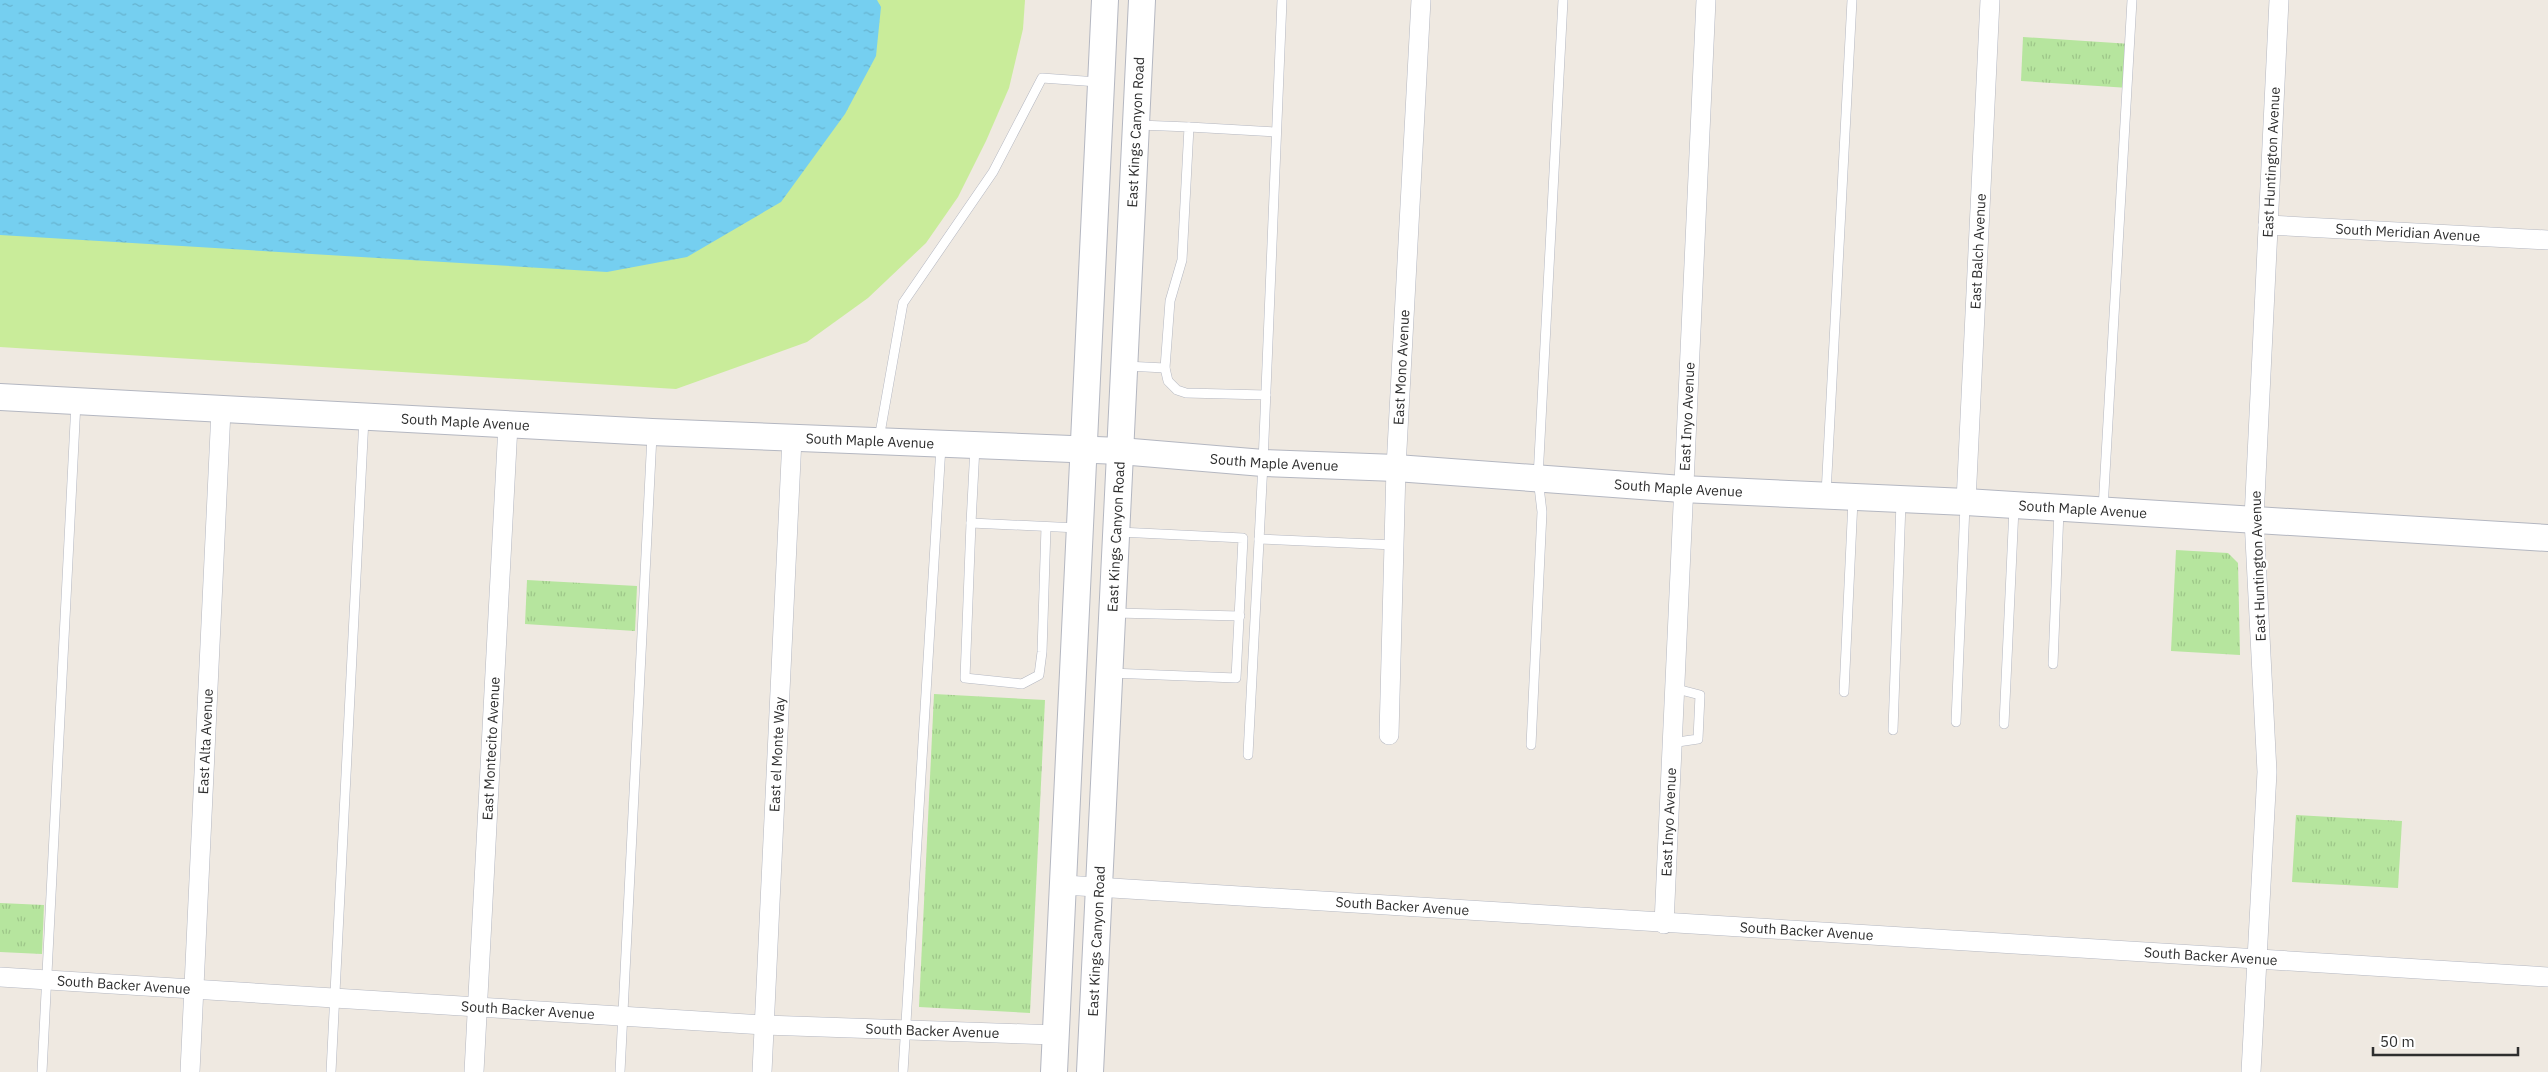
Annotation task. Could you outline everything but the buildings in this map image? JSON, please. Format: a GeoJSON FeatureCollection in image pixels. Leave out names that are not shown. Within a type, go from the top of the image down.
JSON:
{"type":"FeatureCollection","features":[{"type":"Feature","properties":{"kind":"main road"},"geometry":{"type":"LineString","coordinates":[[1054,1072],[1064,885],[1078,528],[1105,0]]}},
{"type":"Feature","properties":{"kind":"main road"},"geometry":{"type":"LineString","coordinates":[[1127,0],[1126,26],[1138,82]]}},
{"type":"Feature","properties":{"kind":"main road","name":"East Kings Canyon Road"},"geometry":{"type":"LineString","coordinates":[[1090,1072],[1142,0]]}},
{"type":"Feature","properties":{"kind":"main road","name":"South Maple Avenue"},"geometry":{"type":"LineString","coordinates":[[0,397],[652,432],[1120,451],[1263,463],[1396,468],[1682,489],[1966,502],[2548,538]]}},
{"type":"Feature","properties":{"kind":"street","name":"East Mono Avenue"},"geometry":{"type":"LineString","coordinates":[[1389,735],[1396,468],[1421,0]]}},
{"type":"Feature","properties":{"kind":"street","name":"East Inyo Avenue"},"geometry":{"type":"LineString","coordinates":[[1664,924],[1682,489],[1706,0]]}},
{"type":"Feature","properties":{"kind":"street","name":"East Balch Avenue"},"geometry":{"type":"LineString","coordinates":[[1966,502],[1990,0]]}},
{"type":"Feature","properties":{"kind":"street","name":"East Huntington Avenue"},"geometry":{"type":"LineString","coordinates":[[2251,1072],[2267,772],[2254,519],[2279,0]]}},
{"type":"Feature","properties":{"kind":"street","name":"South Meridian Avenue"},"geometry":{"type":"LineString","coordinates":[[2268,224],[2548,240]]}},
{"type":"Feature","properties":{"kind":"street","name":"East Alta Avenue"},"geometry":{"type":"LineString","coordinates":[[190,1072],[222,410]]}},
{"type":"Feature","properties":{"kind":"street","name":"East Montecito Avenue"},"geometry":{"type":"LineString","coordinates":[[474,1072],[508,425]]}},
{"type":"Feature","properties":{"kind":"street","name":"East el Monte Way"},"geometry":{"type":"LineString","coordinates":[[762,1072],[792,438]]}},
{"type":"Feature","properties":{"kind":"street","name":"South Backer Avenue"},"geometry":{"type":"LineString","coordinates":[[1064,885],[1664,924],[2258,958],[2548,977]]}},
{"type":"Feature","properties":{"kind":"street","name":"South Backer Avenue"},"geometry":{"type":"LineString","coordinates":[[0,977],[764,1025],[1056,1035]]}},
{"type":"Feature","properties":{"kind":"lane"},"geometry":{"type":"LineString","coordinates":[[1248,754],[1263,463],[1282,0]]}},
{"type":"Feature","properties":{"kind":"lane"},"geometry":{"type":"LineString","coordinates":[[1531,745],[1542,512],[1538,478],[1563,0]]}},
{"type":"Feature","properties":{"kind":"lane"},"geometry":{"type":"LineString","coordinates":[[1826,496],[1852,0]]}},
{"type":"Feature","properties":{"kind":"lane"},"geometry":{"type":"LineString","coordinates":[[2103,510],[2132,0]]}},
{"type":"Feature","properties":{"kind":"lane"},"geometry":{"type":"LineString","coordinates":[[879,441],[903,303],[993,172],[1042,78],[1101,82]]}},
{"type":"Feature","properties":{"kind":"lane"},"geometry":{"type":"LineString","coordinates":[[1136,125],[1276,132]]}},
{"type":"Feature","properties":{"kind":"lane"},"geometry":{"type":"LineString","coordinates":[[1189,127],[1182,260],[1170,301],[1165,368],[1168,381],[1177,390],[1186,393],[1266,395]]}},
{"type":"Feature","properties":{"kind":"lane"},"geometry":{"type":"LineString","coordinates":[[1124,366],[1165,368]]}},
{"type":"Feature","properties":{"kind":"lane"},"geometry":{"type":"LineString","coordinates":[[42,1072],[76,402]]}},
{"type":"Feature","properties":{"kind":"lane"},"geometry":{"type":"LineString","coordinates":[[331,1072],[364,418]]}},
{"type":"Feature","properties":{"kind":"lane"},"geometry":{"type":"LineString","coordinates":[[620,1072],[652,432]]}},
{"type":"Feature","properties":{"kind":"lane"},"geometry":{"type":"LineString","coordinates":[[903,1072],[904,1030],[942,443]]}},
{"type":"Feature","properties":{"kind":"lane"},"geometry":{"type":"LineString","coordinates":[[975,444],[965,678],[1022,684],[1039,675],[1042,652],[1046,527]]}},
{"type":"Feature","properties":{"kind":"lane"},"geometry":{"type":"LineString","coordinates":[[1844,692],[1853,497]]}},
{"type":"Feature","properties":{"kind":"lane"},"geometry":{"type":"LineString","coordinates":[[1894,730],[1901,499]]}},
{"type":"Feature","properties":{"kind":"lane"},"geometry":{"type":"LineString","coordinates":[[1956,722],[1966,502]]}},
{"type":"Feature","properties":{"kind":"lane"},"geometry":{"type":"LineString","coordinates":[[2004,724],[2014,505]]}},
{"type":"Feature","properties":{"kind":"lane"},"geometry":{"type":"LineString","coordinates":[[2053,664],[2059,508]]}},
{"type":"Feature","properties":{"kind":"lane"},"geometry":{"type":"LineString","coordinates":[[971,523],[1078,528]]}},
{"type":"Feature","properties":{"kind":"lane"},"geometry":{"type":"LineString","coordinates":[[1109,673],[1236,678],[1240,616],[1242,538],[1116,532]]}},
{"type":"Feature","properties":{"kind":"lane"},"geometry":{"type":"LineString","coordinates":[[1259,539],[1394,545]]}},
{"type":"Feature","properties":{"kind":"lane"},"geometry":{"type":"LineString","coordinates":[[1112,613],[1240,616]]}},
{"type":"Feature","properties":{"kind":"lane"},"geometry":{"type":"LineString","coordinates":[[1671,743],[1698,739],[1700,695],[1673,688]]}},
{"type":"Feature","properties":{"kind":"green space"},"geometry":{"type":"Polygon","coordinates":[[[0,0],[1025,0],[1023,29],[1009,88],[986,141],[958,197],[926,243],[868,298],[807,342],[676,389],[0,347],[0,0]]]}},
{"type":"Feature","properties":{"kind":"green space"},"geometry":{"type":"Polygon","coordinates":[[[2023,37],[2131,44],[2129,88],[2021,81],[2023,37]]]}},
{"type":"Feature","properties":{"kind":"green space"},"geometry":{"type":"Polygon","coordinates":[[[2176,550],[2228,553],[2238,563],[2240,655],[2171,651],[2176,550]]]}},
{"type":"Feature","properties":{"kind":"green space"},"geometry":{"type":"Polygon","coordinates":[[[527,580],[637,586],[635,631],[525,624],[527,580]]]}},
{"type":"Feature","properties":{"kind":"green space"},"geometry":{"type":"Polygon","coordinates":[[[934,694],[1045,700],[1030,1013],[919,1007],[934,694]]]}},
{"type":"Feature","properties":{"kind":"green space"},"geometry":{"type":"Polygon","coordinates":[[[2296,815],[2402,821],[2398,888],[2292,882],[2296,815]]]}},
{"type":"Feature","properties":{"kind":"green space"},"geometry":{"type":"Polygon","coordinates":[[[0,903],[44,905],[42,954],[0,952],[0,903]]]}},
{"type":"Feature","properties":{"kind":"water"},"geometry":{"type":"Polygon","coordinates":[[[0,0],[877,0],[881,7],[876,56],[845,114],[781,202],[687,257],[607,272],[0,235],[0,0]]]}}]}
